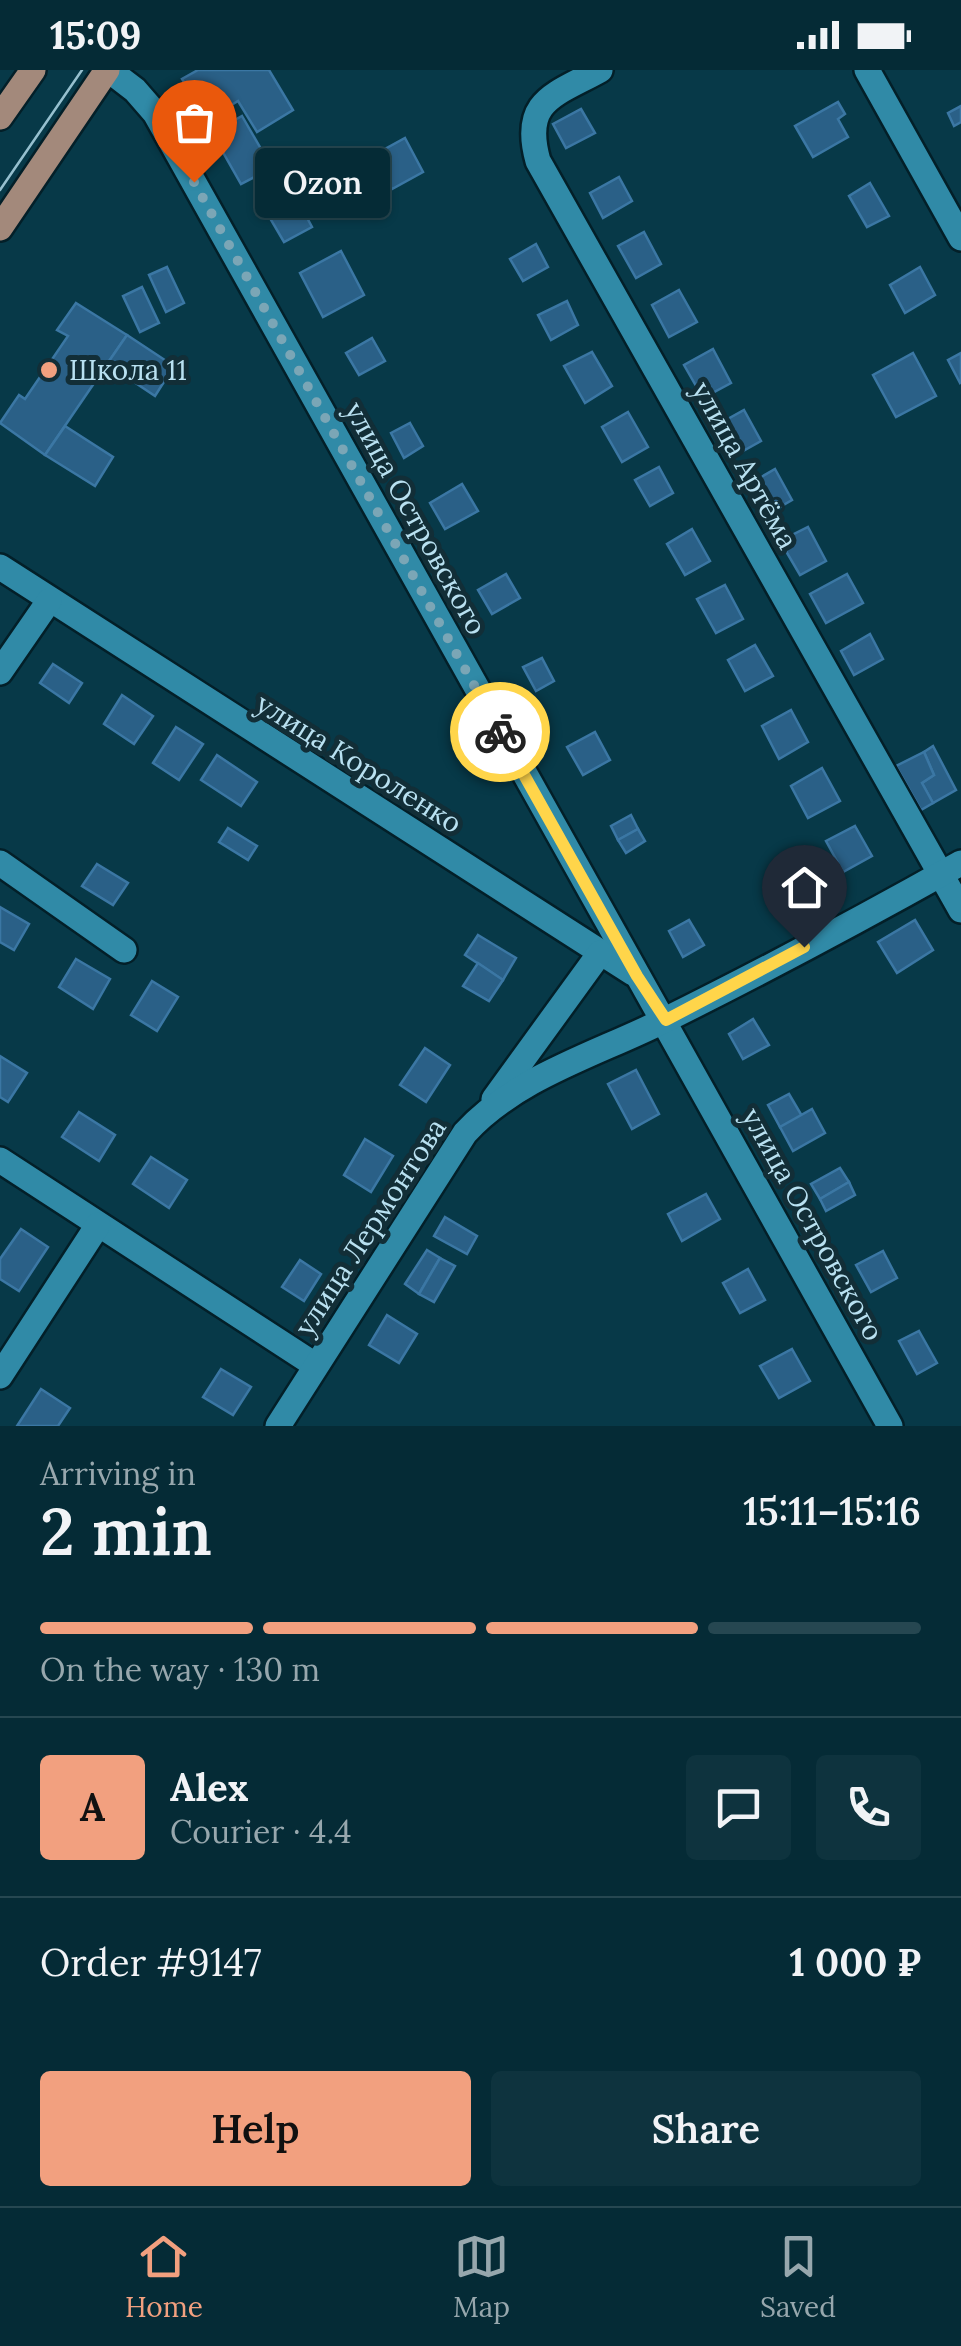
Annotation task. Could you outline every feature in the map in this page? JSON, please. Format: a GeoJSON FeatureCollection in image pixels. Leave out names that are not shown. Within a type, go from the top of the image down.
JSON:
{"type":"FeatureCollection","features":[{"type":"Feature","properties":{"kind":"main road"},"geometry":{"type":"LineString","coordinates":[[0,117],[33,70]]}},
{"type":"Feature","properties":{"kind":"main road"},"geometry":{"type":"LineString","coordinates":[[0,228],[108,70]]}},
{"type":"Feature","properties":{"kind":"street","name":"улица Островского"},"geometry":{"type":"LineString","coordinates":[[108,70],[135,90],[155,113],[890,1426]]}},
{"type":"Feature","properties":{"kind":"street","name":"улица Артёма"},"geometry":{"type":"LineString","coordinates":[[600,70],[549,98],[535,116],[530,133],[538,160],[951,869],[961,910]]}},
{"type":"Feature","properties":{"kind":"street"},"geometry":{"type":"LineString","coordinates":[[867,70],[961,238]]}},
{"type":"Feature","properties":{"kind":"street","name":"улица Короленко"},"geometry":{"type":"LineString","coordinates":[[0,568],[637,976]]}},
{"type":"Feature","properties":{"kind":"street"},"geometry":{"type":"LineString","coordinates":[[0,672],[49,602]]}},
{"type":"Feature","properties":{"kind":"street"},"geometry":{"type":"LineString","coordinates":[[0,863],[124,950]]}},
{"type":"Feature","properties":{"kind":"street","name":"улица Лермонтова"},"geometry":{"type":"LineString","coordinates":[[278,1426],[465,1133],[485,1112],[515,1091],[666,1020],[951,869]]}},
{"type":"Feature","properties":{"kind":"street"},"geometry":{"type":"LineString","coordinates":[[485,1112],[600,953]]}},
{"type":"Feature","properties":{"kind":"street"},"geometry":{"type":"LineString","coordinates":[[0,1160],[315,1365]]}},
{"type":"Feature","properties":{"kind":"street"},"geometry":{"type":"LineString","coordinates":[[0,1376],[98,1225]]}},
{"type":"Feature","properties":{"kind":"building"},"geometry":{"type":"Polygon","coordinates":[[[198,70],[269,70],[293,110],[257,132],[238,101],[207,120],[182,79],[198,70]]]}},
{"type":"Feature","properties":{"kind":"building"},"geometry":{"type":"Polygon","coordinates":[[[838,102],[845,114],[838,119],[848,137],[813,157],[795,126],[838,102]]]}},
{"type":"Feature","properties":{"kind":"building"},"geometry":{"type":"Polygon","coordinates":[[[961,106],[961,122],[954,126],[948,113],[961,106]]]}},
{"type":"Feature","properties":{"kind":"building"},"geometry":{"type":"Polygon","coordinates":[[[581,109],[595,133],[566,148],[553,124],[581,109]]]}},
{"type":"Feature","properties":{"kind":"building"},"geometry":{"type":"Polygon","coordinates":[[[242,116],[272,168],[241,184],[212,133],[242,116]]]}},
{"type":"Feature","properties":{"kind":"building"},"geometry":{"type":"Polygon","coordinates":[[[405,138],[423,172],[392,189],[374,155],[405,138]]]}},
{"type":"Feature","properties":{"kind":"building"},"geometry":{"type":"Polygon","coordinates":[[[619,177],[632,201],[603,218],[590,193],[619,177]]]}},
{"type":"Feature","properties":{"kind":"building"},"geometry":{"type":"Polygon","coordinates":[[[870,183],[889,216],[867,227],[849,196],[870,183]]]}},
{"type":"Feature","properties":{"kind":"building"},"geometry":{"type":"Polygon","coordinates":[[[292,190],[312,227],[284,242],[264,208],[292,190]]]}},
{"type":"Feature","properties":{"kind":"building"},"geometry":{"type":"Polygon","coordinates":[[[644,232],[661,264],[636,278],[618,246],[644,232]]]}},
{"type":"Feature","properties":{"kind":"building"},"geometry":{"type":"Polygon","coordinates":[[[536,244],[548,267],[523,281],[510,259],[536,244]]]}},
{"type":"Feature","properties":{"kind":"building"},"geometry":{"type":"Polygon","coordinates":[[[341,251],[364,295],[323,317],[300,273],[341,251]]]}},
{"type":"Feature","properties":{"kind":"building"},"geometry":{"type":"Polygon","coordinates":[[[167,267],[184,303],[166,312],[149,275],[167,267]]]}},
{"type":"Feature","properties":{"kind":"building"},"geometry":{"type":"Polygon","coordinates":[[[920,267],[935,295],[905,313],[890,285],[920,267]]]}},
{"type":"Feature","properties":{"kind":"building"},"geometry":{"type":"Polygon","coordinates":[[[142,287],[159,323],[140,332],[123,296],[142,287]]]}},
{"type":"Feature","properties":{"kind":"building"},"geometry":{"type":"Polygon","coordinates":[[[679,290],[697,322],[669,337],[652,305],[679,290]]]}},
{"type":"Feature","properties":{"kind":"building"},"geometry":{"type":"Polygon","coordinates":[[[567,301],[578,325],[551,340],[538,315],[567,301]]]}},
{"type":"Feature","properties":{"kind":"building"},"geometry":{"type":"Polygon","coordinates":[[[76,303],[127,335],[45,455],[0,423],[19,395],[25,399],[68,336],[57,330],[76,303]]]}},
{"type":"Feature","properties":{"kind":"building"},"geometry":{"type":"Polygon","coordinates":[[[127,335],[174,366],[155,396],[107,364],[127,335]]]}},
{"type":"Feature","properties":{"kind":"building"},"geometry":{"type":"Polygon","coordinates":[[[372,338],[385,361],[359,375],[346,353],[372,338]]]}},
{"type":"Feature","properties":{"kind":"building"},"geometry":{"type":"Polygon","coordinates":[[[713,349],[731,383],[703,398],[684,365],[713,349]]]}},
{"type":"Feature","properties":{"kind":"building"},"geometry":{"type":"Polygon","coordinates":[[[592,352],[612,386],[585,403],[564,366],[592,352]]]}},
{"type":"Feature","properties":{"kind":"building"},"geometry":{"type":"Polygon","coordinates":[[[913,353],[936,396],[896,417],[873,375],[913,353]]]}},
{"type":"Feature","properties":{"kind":"building"},"geometry":{"type":"Polygon","coordinates":[[[961,353],[961,382],[960,383],[948,360],[961,353]]]}},
{"type":"Feature","properties":{"kind":"building"},"geometry":{"type":"Polygon","coordinates":[[[744,410],[761,441],[734,456],[717,425],[744,410]]]}},
{"type":"Feature","properties":{"kind":"building"},"geometry":{"type":"Polygon","coordinates":[[[628,412],[648,447],[622,462],[602,427],[628,412]]]}},
{"type":"Feature","properties":{"kind":"building"},"geometry":{"type":"Polygon","coordinates":[[[410,423],[423,446],[404,458],[391,433],[410,423]]]}},
{"type":"Feature","properties":{"kind":"building"},"geometry":{"type":"Polygon","coordinates":[[[65,426],[113,457],[95,486],[45,455],[65,426]]]}},
{"type":"Feature","properties":{"kind":"building"},"geometry":{"type":"Polygon","coordinates":[[[659,467],[673,493],[650,506],[635,480],[659,467]]]}},
{"type":"Feature","properties":{"kind":"building"},"geometry":{"type":"Polygon","coordinates":[[[775,469],[792,500],[766,515],[749,484],[775,469]]]}},
{"type":"Feature","properties":{"kind":"building"},"geometry":{"type":"Polygon","coordinates":[[[462,484],[478,511],[445,529],[430,503],[462,484]]]}},
{"type":"Feature","properties":{"kind":"building"},"geometry":{"type":"Polygon","coordinates":[[[808,527],[826,561],[800,575],[780,541],[808,527]]]}},
{"type":"Feature","properties":{"kind":"building"},"geometry":{"type":"Polygon","coordinates":[[[692,529],[710,561],[685,575],[667,544],[692,529]]]}},
{"type":"Feature","properties":{"kind":"building"},"geometry":{"type":"Polygon","coordinates":[[[506,574],[520,598],[492,614],[478,590],[506,574]]]}},
{"type":"Feature","properties":{"kind":"building"},"geometry":{"type":"Polygon","coordinates":[[[847,574],[863,603],[826,623],[810,594],[847,574]]]}},
{"type":"Feature","properties":{"kind":"building"},"geometry":{"type":"Polygon","coordinates":[[[725,585],[743,619],[716,633],[697,599],[725,585]]]}},
{"type":"Feature","properties":{"kind":"building"},"geometry":{"type":"Polygon","coordinates":[[[870,634],[883,659],[854,675],[841,651],[870,634]]]}},
{"type":"Feature","properties":{"kind":"building"},"geometry":{"type":"Polygon","coordinates":[[[755,645],[773,676],[745,691],[728,660],[755,645]]]}},
{"type":"Feature","properties":{"kind":"building"},"geometry":{"type":"Polygon","coordinates":[[[542,658],[554,681],[536,691],[523,667],[542,658]]]}},
{"type":"Feature","properties":{"kind":"building"},"geometry":{"type":"Polygon","coordinates":[[[53,664],[82,683],[69,703],[40,683],[53,664]]]}},
{"type":"Feature","properties":{"kind":"building"},"geometry":{"type":"Polygon","coordinates":[[[122,695],[153,716],[134,744],[104,724],[122,695]]]}},
{"type":"Feature","properties":{"kind":"building"},"geometry":{"type":"Polygon","coordinates":[[[791,710],[808,742],[779,759],[762,726],[791,710]]]}},
{"type":"Feature","properties":{"kind":"building"},"geometry":{"type":"Polygon","coordinates":[[[176,727],[203,744],[179,780],[153,763],[176,727]]]}},
{"type":"Feature","properties":{"kind":"building"},"geometry":{"type":"Polygon","coordinates":[[[595,732],[610,760],[583,775],[567,747],[595,732]]]}},
{"type":"Feature","properties":{"kind":"building"},"geometry":{"type":"Polygon","coordinates":[[[933,746],[956,790],[933,803],[922,783],[934,775],[924,752],[933,746]]]}},
{"type":"Feature","properties":{"kind":"building"},"geometry":{"type":"Polygon","coordinates":[[[924,752],[934,775],[922,783],[933,803],[921,810],[896,766],[924,752]]]}},
{"type":"Feature","properties":{"kind":"building"},"geometry":{"type":"Polygon","coordinates":[[[217,755],[257,782],[241,806],[201,780],[217,755]]]}},
{"type":"Feature","properties":{"kind":"building"},"geometry":{"type":"Polygon","coordinates":[[[822,768],[840,801],[808,818],[791,786],[822,768]]]}},
{"type":"Feature","properties":{"kind":"building"},"geometry":{"type":"Polygon","coordinates":[[[631,815],[638,829],[618,840],[611,826],[631,815]]]}},
{"type":"Feature","properties":{"kind":"building"},"geometry":{"type":"Polygon","coordinates":[[[855,826],[872,856],[843,872],[826,841],[855,826]]]}},
{"type":"Feature","properties":{"kind":"building"},"geometry":{"type":"Polygon","coordinates":[[[228,828],[257,846],[248,860],[219,842],[228,828]]]}},
{"type":"Feature","properties":{"kind":"building"},"geometry":{"type":"Polygon","coordinates":[[[638,829],[645,841],[626,853],[618,840],[638,829]]]}},
{"type":"Feature","properties":{"kind":"building"},"geometry":{"type":"Polygon","coordinates":[[[97,864],[128,883],[113,905],[82,886],[97,864]]]}},
{"type":"Feature","properties":{"kind":"building"},"geometry":{"type":"Polygon","coordinates":[[[0,907],[29,924],[14,950],[0,942],[0,907]]]}},
{"type":"Feature","properties":{"kind":"building"},"geometry":{"type":"Polygon","coordinates":[[[689,920],[704,945],[683,957],[669,931],[689,920]]]}},
{"type":"Feature","properties":{"kind":"building"},"geometry":{"type":"Polygon","coordinates":[[[915,920],[933,950],[897,973],[878,942],[915,920]]]}},
{"type":"Feature","properties":{"kind":"building"},"geometry":{"type":"Polygon","coordinates":[[[478,935],[516,958],[503,980],[465,955],[478,935]]]}},
{"type":"Feature","properties":{"kind":"building"},"geometry":{"type":"Polygon","coordinates":[[[76,959],[110,979],[93,1009],[59,987],[76,959]]]}},
{"type":"Feature","properties":{"kind":"building"},"geometry":{"type":"Polygon","coordinates":[[[478,963],[503,980],[489,1001],[463,986],[478,963]]]}},
{"type":"Feature","properties":{"kind":"building"},"geometry":{"type":"Polygon","coordinates":[[[152,981],[178,997],[157,1031],[131,1015],[152,981]]]}},
{"type":"Feature","properties":{"kind":"building"},"geometry":{"type":"Polygon","coordinates":[[[753,1019],[769,1045],[743,1059],[729,1034],[753,1019]]]}},
{"type":"Feature","properties":{"kind":"building"},"geometry":{"type":"Polygon","coordinates":[[[425,1048],[450,1065],[426,1102],[400,1085],[425,1048]]]}},
{"type":"Feature","properties":{"kind":"building"},"geometry":{"type":"Polygon","coordinates":[[[0,1056],[27,1073],[8,1102],[0,1097],[0,1056]]]}},
{"type":"Feature","properties":{"kind":"building"},"geometry":{"type":"Polygon","coordinates":[[[636,1070],[659,1114],[632,1129],[608,1084],[636,1070]]]}},
{"type":"Feature","properties":{"kind":"building"},"geometry":{"type":"Polygon","coordinates":[[[789,1094],[802,1116],[780,1127],[768,1105],[789,1094]]]}},
{"type":"Feature","properties":{"kind":"building"},"geometry":{"type":"Polygon","coordinates":[[[812,1109],[825,1133],[793,1151],[780,1127],[812,1109]]]}},
{"type":"Feature","properties":{"kind":"building"},"geometry":{"type":"Polygon","coordinates":[[[79,1112],[115,1135],[99,1161],[62,1137],[79,1112]]]}},
{"type":"Feature","properties":{"kind":"building"},"geometry":{"type":"Polygon","coordinates":[[[365,1139],[393,1156],[371,1192],[344,1175],[365,1139]]]}},
{"type":"Feature","properties":{"kind":"building"},"geometry":{"type":"Polygon","coordinates":[[[151,1157],[187,1180],[169,1208],[133,1184],[151,1157]]]}},
{"type":"Feature","properties":{"kind":"building"},"geometry":{"type":"Polygon","coordinates":[[[840,1168],[849,1182],[820,1199],[811,1184],[840,1168]]]}},
{"type":"Feature","properties":{"kind":"building"},"geometry":{"type":"Polygon","coordinates":[[[849,1182],[855,1195],[826,1211],[820,1199],[849,1182]]]}},
{"type":"Feature","properties":{"kind":"building"},"geometry":{"type":"Polygon","coordinates":[[[706,1194],[720,1219],[682,1241],[668,1214],[706,1194]]]}},
{"type":"Feature","properties":{"kind":"building"},"geometry":{"type":"Polygon","coordinates":[[[445,1217],[477,1236],[467,1254],[434,1236],[445,1217]]]}},
{"type":"Feature","properties":{"kind":"building"},"geometry":{"type":"Polygon","coordinates":[[[21,1229],[48,1247],[19,1291],[0,1279],[0,1259],[21,1229]]]}},
{"type":"Feature","properties":{"kind":"building"},"geometry":{"type":"Polygon","coordinates":[[[427,1250],[440,1258],[419,1294],[405,1284],[427,1250]]]}},
{"type":"Feature","properties":{"kind":"building"},"geometry":{"type":"Polygon","coordinates":[[[883,1251],[897,1278],[871,1292],[856,1265],[883,1251]]]}},
{"type":"Feature","properties":{"kind":"building"},"geometry":{"type":"Polygon","coordinates":[[[440,1258],[455,1266],[434,1302],[419,1294],[440,1258]]]}},
{"type":"Feature","properties":{"kind":"building"},"geometry":{"type":"Polygon","coordinates":[[[300,1260],[321,1274],[304,1301],[282,1287],[300,1260]]]}},
{"type":"Feature","properties":{"kind":"building"},"geometry":{"type":"Polygon","coordinates":[[[748,1269],[765,1300],[740,1313],[723,1283],[748,1269]]]}},
{"type":"Feature","properties":{"kind":"building"},"geometry":{"type":"Polygon","coordinates":[[[387,1315],[417,1334],[399,1363],[369,1345],[387,1315]]]}},
{"type":"Feature","properties":{"kind":"building"},"geometry":{"type":"Polygon","coordinates":[[[919,1331],[937,1363],[917,1374],[899,1341],[919,1331]]]}},
{"type":"Feature","properties":{"kind":"building"},"geometry":{"type":"Polygon","coordinates":[[[792,1349],[810,1381],[779,1398],[760,1366],[792,1349]]]}},
{"type":"Feature","properties":{"kind":"building"},"geometry":{"type":"Polygon","coordinates":[[[221,1369],[251,1387],[233,1415],[203,1397],[221,1369]]]}},
{"type":"Feature","properties":{"kind":"building"},"geometry":{"type":"Polygon","coordinates":[[[41,1389],[70,1408],[58,1426],[17,1426],[41,1389]]]}},
{"type":"Feature","properties":{"kind":"tram line"},"geometry":{"type":"LineString","coordinates":[[0,190],[82,70]]}},
{"type":"Feature","properties":{"kind":"way so far"},"geometry":{"type":"LineString","coordinates":[[194,182],[500,732]]}},
{"type":"Feature","properties":{"kind":"place","name":"Ozon"},"geometry":{"type":"Point","coordinates":[194,182]}},
{"type":"Feature","properties":{"kind":"place","name":"Школа 11"},"geometry":{"type":"Point","coordinates":[49,370]}},
{"type":"Feature","properties":{"kind":"route"},"geometry":{"type":"LineString","coordinates":[[500,732],[637,976],[666,1020],[804,947]]}}]}
